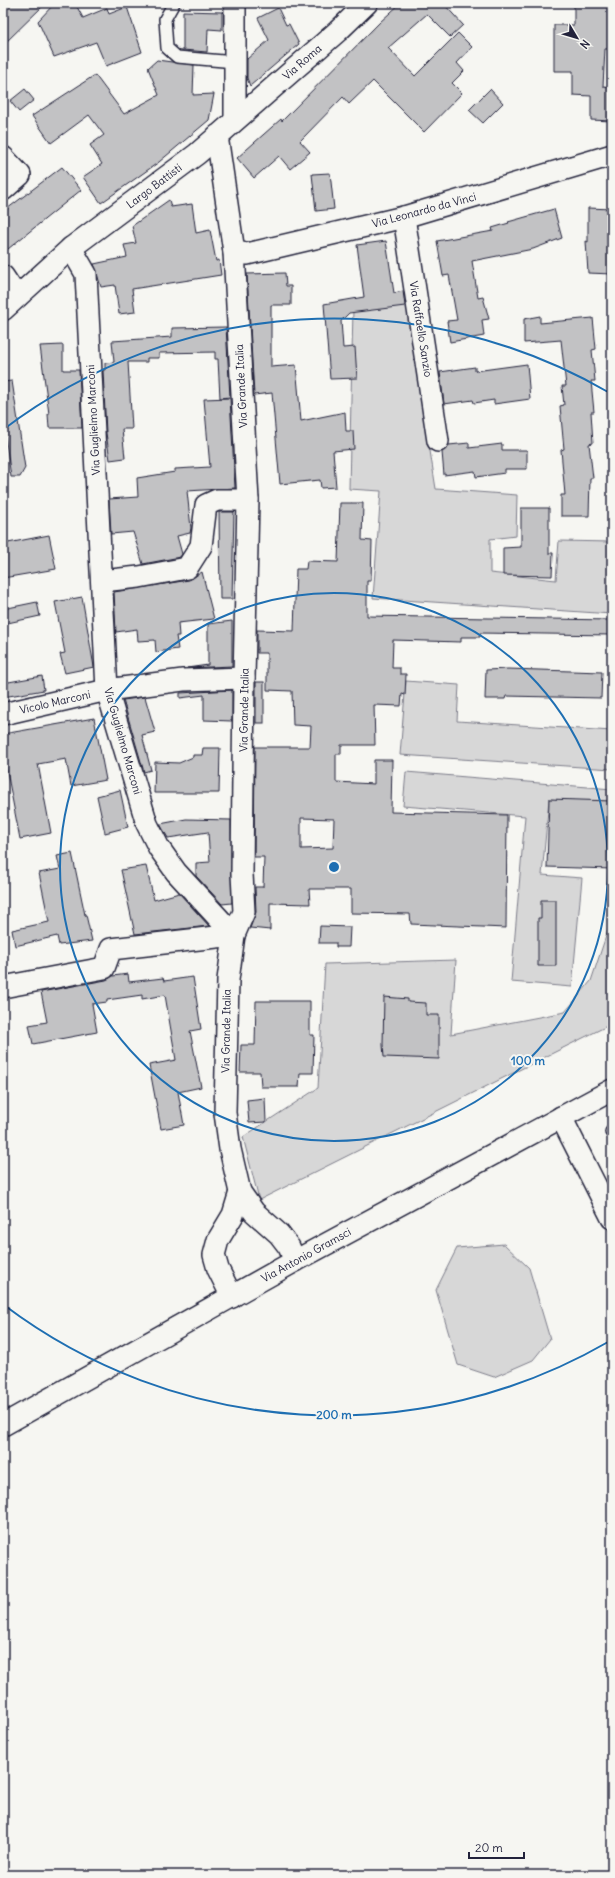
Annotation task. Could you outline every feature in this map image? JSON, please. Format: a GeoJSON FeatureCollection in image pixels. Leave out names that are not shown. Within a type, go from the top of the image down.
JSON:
{"type":"FeatureCollection","features":[{"type":"Feature","properties":{"kind":"street"},"geometry":{"type":"LineString","coordinates":[[234,3],[235,120]]}},
{"type":"Feature","properties":{"kind":"street","name":"Via Roma"},"geometry":{"type":"LineString","coordinates":[[235,120],[338,31],[367,3]]}},
{"type":"Feature","properties":{"kind":"street","name":"Largo Battisti"},"geometry":{"type":"LineString","coordinates":[[10,303],[71,248],[197,154],[235,120]]}},
{"type":"Feature","properties":{"kind":"street","name":"Via Grande Italia"},"geometry":{"type":"LineString","coordinates":[[217,136],[234,252],[248,500],[242,874],[244,912],[234,935],[228,980],[226,1011],[225,1112],[230,1149],[240,1192],[254,1212],[278,1234],[289,1247],[296,1261]]}},
{"type":"Feature","properties":{"kind":"street","name":"Via Leonardo da Vinci"},"geometry":{"type":"LineString","coordinates":[[234,252],[248,254],[404,217],[612,156]]}},
{"type":"Feature","properties":{"kind":"street"},"geometry":{"type":"LineString","coordinates":[[3,157],[20,175],[3,190]]}},
{"type":"Feature","properties":{"kind":"street","name":"Via Raffaello Sanzio"},"geometry":{"type":"LineString","coordinates":[[404,217],[438,441]]}},
{"type":"Feature","properties":{"kind":"street","name":"Via Guglielmo Marconi"},"geometry":{"type":"LineString","coordinates":[[71,248],[86,274],[107,690],[147,824],[159,848],[176,872],[234,935]]}},
{"type":"Feature","properties":{"kind":"street"},"geometry":{"type":"LineString","coordinates":[[3,276],[10,303]]}},
{"type":"Feature","properties":{"kind":"street"},"geometry":{"type":"LineString","coordinates":[[102,581],[139,577],[188,568],[201,546],[206,505],[217,500],[248,500]]}},
{"type":"Feature","properties":{"kind":"street","name":"Vicolo Marconi"},"geometry":{"type":"LineString","coordinates":[[3,714],[107,690],[183,680],[244,678]]}},
{"type":"Feature","properties":{"kind":"street"},"geometry":{"type":"LineString","coordinates":[[3,987],[104,968],[111,949],[234,935]]}},
{"type":"Feature","properties":{"kind":"street","name":"Via Antonio Gramsci"},"geometry":{"type":"LineString","coordinates":[[3,1425],[296,1261],[612,1090]]}},
{"type":"Feature","properties":{"kind":"street"},"geometry":{"type":"LineString","coordinates":[[561,1117],[612,1218]]}},
{"type":"Feature","properties":{"kind":"street"},"geometry":{"type":"LineString","coordinates":[[232,1297],[218,1269],[214,1254],[215,1248],[233,1215],[240,1192]]}},
{"type":"Feature","properties":{"kind":"lane"},"geometry":{"type":"LineString","coordinates":[[174,3],[165,20],[167,48],[172,54],[176,57],[235,62]]}},
{"type":"Feature","properties":{"kind":"shaded area"},"geometry":{"type":"Polygon","coordinates":[[[406,299],[436,489],[517,495],[516,536],[490,539],[490,573],[556,580],[559,541],[612,542],[612,614],[373,598],[381,491],[349,489],[353,309],[406,299]]]}},
{"type":"Feature","properties":{"kind":"shaded area"},"geometry":{"type":"Polygon","coordinates":[[[406,681],[459,685],[457,721],[612,731],[612,769],[400,755],[406,681]]]}},
{"type":"Feature","properties":{"kind":"shaded area"},"geometry":{"type":"Polygon","coordinates":[[[406,772],[612,789],[612,804],[549,799],[542,875],[582,878],[572,987],[511,982],[525,816],[403,806],[406,772]]]}},
{"type":"Feature","properties":{"kind":"shaded area"},"geometry":{"type":"Polygon","coordinates":[[[612,918],[611,1024],[259,1200],[243,1137],[318,1088],[325,964],[456,960],[451,1034],[565,1012],[591,981],[612,918]]]}},
{"type":"Feature","properties":{"kind":"shaded area"},"geometry":{"type":"Polygon","coordinates":[[[504,1244],[529,1268],[550,1339],[533,1360],[494,1377],[458,1365],[436,1290],[457,1248],[504,1244]]]}},
{"type":"Feature","properties":{"kind":"building"},"geometry":{"type":"Polygon","coordinates":[[[3,3],[46,3],[3,45],[3,3]]]}},
{"type":"Feature","properties":{"kind":"building"},"geometry":{"type":"Polygon","coordinates":[[[55,3],[75,3],[83,18],[107,8],[109,14],[127,7],[142,52],[106,66],[96,42],[54,57],[38,21],[55,3]]]}},
{"type":"Feature","properties":{"kind":"building"},"geometry":{"type":"Polygon","coordinates":[[[401,3],[443,3],[463,25],[450,37],[427,14],[388,48],[415,76],[458,33],[472,47],[457,63],[464,71],[452,83],[462,93],[424,132],[373,81],[349,104],[343,97],[300,141],[310,152],[290,169],[279,156],[254,178],[237,158],[281,119],[282,121],[380,22],[401,3]]]}},
{"type":"Feature","properties":{"kind":"building"},"geometry":{"type":"Polygon","coordinates":[[[574,3],[612,3],[612,49],[605,49],[603,86],[611,87],[611,121],[591,120],[591,96],[573,95],[573,71],[554,71],[554,25],[574,25],[574,3]]]}},
{"type":"Feature","properties":{"kind":"building"},"geometry":{"type":"Polygon","coordinates":[[[278,8],[286,25],[289,24],[299,44],[250,86],[247,78],[247,59],[269,40],[258,18],[278,8]]]}},
{"type":"Feature","properties":{"kind":"building"},"geometry":{"type":"Polygon","coordinates":[[[183,11],[222,12],[222,30],[208,29],[207,52],[183,50],[183,11]]]}},
{"type":"Feature","properties":{"kind":"building"},"geometry":{"type":"Polygon","coordinates":[[[157,60],[194,65],[193,95],[214,94],[209,120],[159,162],[101,203],[83,177],[102,164],[90,145],[104,135],[89,115],[51,143],[32,116],[95,75],[124,114],[159,95],[148,68],[157,60]]]}},
{"type":"Feature","properties":{"kind":"building"},"geometry":{"type":"Polygon","coordinates":[[[25,89],[34,100],[19,112],[10,101],[25,89]]]}},
{"type":"Feature","properties":{"kind":"building"},"geometry":{"type":"Polygon","coordinates":[[[490,89],[503,103],[483,123],[469,110],[490,89]]]}},
{"type":"Feature","properties":{"kind":"building"},"geometry":{"type":"Polygon","coordinates":[[[62,167],[81,190],[3,253],[3,212],[62,167]]]}},
{"type":"Feature","properties":{"kind":"building"},"geometry":{"type":"Polygon","coordinates":[[[330,173],[334,209],[316,211],[312,174],[330,173]]]}},
{"type":"Feature","properties":{"kind":"building"},"geometry":{"type":"Polygon","coordinates":[[[169,200],[171,207],[192,204],[196,233],[210,230],[216,261],[219,260],[221,275],[132,289],[135,312],[119,314],[115,285],[101,287],[94,264],[127,257],[124,245],[136,243],[132,226],[169,200]]]}},
{"type":"Feature","properties":{"kind":"building"},"geometry":{"type":"Polygon","coordinates":[[[588,208],[612,209],[612,274],[588,273],[586,241],[588,242],[588,208]]]}},
{"type":"Feature","properties":{"kind":"building"},"geometry":{"type":"Polygon","coordinates":[[[554,209],[562,238],[533,249],[472,261],[478,298],[483,297],[489,319],[482,320],[484,336],[450,342],[447,321],[457,320],[449,275],[443,276],[437,241],[493,231],[492,228],[509,223],[508,222],[554,209]]]}},
{"type":"Feature","properties":{"kind":"building"},"geometry":{"type":"Polygon","coordinates":[[[386,241],[394,293],[403,291],[405,306],[349,313],[341,321],[343,348],[355,347],[357,378],[330,379],[324,304],[364,297],[357,245],[386,241]]]}},
{"type":"Feature","properties":{"kind":"building"},"geometry":{"type":"Polygon","coordinates":[[[285,273],[286,286],[291,286],[291,305],[271,305],[271,367],[296,365],[301,421],[345,412],[346,431],[353,431],[354,449],[333,451],[336,487],[321,488],[320,480],[280,484],[272,393],[254,395],[247,274],[285,273]]]}},
{"type":"Feature","properties":{"kind":"building"},"geometry":{"type":"Polygon","coordinates":[[[540,316],[540,323],[593,318],[596,349],[592,350],[595,381],[591,381],[594,412],[591,412],[593,443],[589,444],[593,478],[590,478],[589,516],[561,516],[561,495],[565,495],[561,450],[564,449],[560,406],[564,405],[562,386],[566,386],[561,340],[524,343],[524,319],[540,316]]]}},
{"type":"Feature","properties":{"kind":"building"},"geometry":{"type":"Polygon","coordinates":[[[226,327],[230,397],[220,398],[218,359],[215,359],[215,352],[159,353],[159,358],[147,358],[147,362],[128,362],[132,429],[122,429],[125,458],[110,460],[106,433],[103,370],[105,370],[105,363],[114,362],[112,341],[172,337],[172,328],[226,327]]]}},
{"type":"Feature","properties":{"kind":"building"},"geometry":{"type":"Polygon","coordinates":[[[63,345],[63,370],[79,370],[82,428],[49,428],[49,414],[40,346],[63,345]]]}},
{"type":"Feature","properties":{"kind":"building"},"geometry":{"type":"Polygon","coordinates":[[[527,364],[530,399],[494,404],[494,400],[474,403],[473,400],[444,404],[440,372],[475,367],[475,371],[527,364]]]}},
{"type":"Feature","properties":{"kind":"building"},"geometry":{"type":"Polygon","coordinates":[[[12,381],[25,468],[20,477],[11,477],[3,421],[3,382],[12,381]]]}},
{"type":"Feature","properties":{"kind":"building"},"geometry":{"type":"Polygon","coordinates":[[[230,398],[235,488],[187,491],[191,528],[190,533],[177,536],[182,554],[180,557],[143,564],[133,532],[111,534],[109,499],[138,497],[137,478],[175,472],[175,469],[210,467],[204,399],[230,398]]]}},
{"type":"Feature","properties":{"kind":"building"},"geometry":{"type":"Polygon","coordinates":[[[469,443],[469,448],[502,444],[502,450],[527,450],[527,469],[505,469],[505,473],[476,477],[475,471],[444,475],[442,452],[449,445],[469,443]]]}},
{"type":"Feature","properties":{"kind":"building"},"geometry":{"type":"Polygon","coordinates":[[[340,503],[363,503],[362,540],[372,541],[371,581],[367,581],[367,616],[611,620],[611,635],[480,633],[480,637],[461,637],[461,642],[393,640],[392,668],[400,668],[400,674],[406,674],[405,695],[402,694],[401,706],[374,705],[375,745],[341,745],[341,754],[336,754],[336,782],[374,784],[374,760],[392,760],[391,812],[507,815],[506,928],[411,924],[410,914],[351,913],[351,889],[309,889],[310,904],[270,903],[270,930],[250,928],[256,912],[255,887],[263,887],[264,857],[254,857],[255,747],[310,747],[311,726],[293,725],[292,691],[267,690],[267,653],[257,653],[257,630],[294,631],[296,569],[306,569],[307,561],[338,562],[340,503]],[[301,818],[301,849],[333,848],[334,819],[301,818]]]}},
{"type":"Feature","properties":{"kind":"building"},"geometry":{"type":"Polygon","coordinates":[[[521,508],[549,508],[549,553],[553,553],[552,576],[503,575],[503,548],[521,547],[521,508]]]}},
{"type":"Feature","properties":{"kind":"building"},"geometry":{"type":"Polygon","coordinates":[[[219,512],[234,512],[232,599],[220,599],[219,512]]]}},
{"type":"Feature","properties":{"kind":"building"},"geometry":{"type":"Polygon","coordinates":[[[49,535],[56,569],[3,578],[3,544],[49,535]]]}},
{"type":"Feature","properties":{"kind":"building"},"geometry":{"type":"Polygon","coordinates":[[[202,572],[214,619],[178,623],[179,636],[176,636],[178,649],[156,652],[155,640],[138,641],[137,629],[116,632],[114,592],[189,580],[202,572]]]}},
{"type":"Feature","properties":{"kind":"building"},"geometry":{"type":"Polygon","coordinates":[[[82,597],[94,667],[65,673],[60,654],[65,653],[55,602],[82,597]]]}},
{"type":"Feature","properties":{"kind":"building"},"geometry":{"type":"Polygon","coordinates":[[[37,602],[40,616],[3,624],[3,609],[37,602]]]}},
{"type":"Feature","properties":{"kind":"building"},"geometry":{"type":"Polygon","coordinates":[[[232,621],[232,666],[187,668],[208,665],[208,624],[232,621]]]}},
{"type":"Feature","properties":{"kind":"building"},"geometry":{"type":"Polygon","coordinates":[[[508,669],[602,672],[601,698],[506,696],[505,699],[485,699],[486,670],[508,669]]]}},
{"type":"Feature","properties":{"kind":"building"},"geometry":{"type":"Polygon","coordinates":[[[42,676],[44,690],[3,697],[3,683],[42,676]]]}},
{"type":"Feature","properties":{"kind":"building"},"geometry":{"type":"Polygon","coordinates":[[[256,682],[264,682],[264,723],[256,723],[256,682]]]}},
{"type":"Feature","properties":{"kind":"building"},"geometry":{"type":"Polygon","coordinates":[[[232,690],[232,721],[204,720],[204,695],[180,698],[180,693],[232,690]]]}},
{"type":"Feature","properties":{"kind":"building"},"geometry":{"type":"Polygon","coordinates":[[[145,697],[155,732],[142,735],[151,770],[144,772],[123,700],[145,697]]]}},
{"type":"Feature","properties":{"kind":"building"},"geometry":{"type":"Polygon","coordinates":[[[94,718],[106,780],[71,786],[66,759],[38,764],[51,833],[20,839],[5,761],[3,761],[3,734],[94,718]]]}},
{"type":"Feature","properties":{"kind":"building"},"geometry":{"type":"Polygon","coordinates":[[[203,748],[220,748],[219,793],[154,793],[155,762],[179,763],[193,757],[193,755],[202,755],[203,748]]]}},
{"type":"Feature","properties":{"kind":"building"},"geometry":{"type":"Polygon","coordinates":[[[120,790],[128,827],[105,833],[97,796],[120,790]]]}},
{"type":"Feature","properties":{"kind":"building"},"geometry":{"type":"Polygon","coordinates":[[[549,799],[612,801],[612,869],[547,867],[549,799]]]}},
{"type":"Feature","properties":{"kind":"building"},"geometry":{"type":"Polygon","coordinates":[[[186,819],[231,820],[232,903],[222,904],[196,876],[196,863],[210,862],[208,832],[168,838],[160,824],[186,819]]]}},
{"type":"Feature","properties":{"kind":"building"},"geometry":{"type":"Polygon","coordinates":[[[72,853],[92,941],[59,945],[57,936],[15,946],[12,930],[49,922],[39,873],[60,869],[57,856],[72,853]]]}},
{"type":"Feature","properties":{"kind":"building"},"geometry":{"type":"Polygon","coordinates":[[[146,866],[154,900],[179,893],[209,926],[135,934],[121,870],[146,866]]]}},
{"type":"Feature","properties":{"kind":"building"},"geometry":{"type":"Polygon","coordinates":[[[541,900],[556,900],[556,966],[538,966],[538,918],[541,918],[541,900]]]}},
{"type":"Feature","properties":{"kind":"building"},"geometry":{"type":"Polygon","coordinates":[[[320,926],[350,927],[349,947],[336,947],[336,943],[319,943],[320,926]]]}},
{"type":"Feature","properties":{"kind":"building"},"geometry":{"type":"Polygon","coordinates":[[[128,974],[129,982],[163,978],[164,981],[193,977],[201,1029],[190,1031],[201,1087],[178,1092],[184,1125],[161,1129],[149,1065],[176,1060],[165,995],[142,999],[142,995],[107,1000],[107,1002],[92,1004],[97,1032],[33,1044],[29,1025],[47,1022],[41,992],[106,980],[113,976],[128,974]]]}},
{"type":"Feature","properties":{"kind":"building"},"geometry":{"type":"Polygon","coordinates":[[[384,997],[408,999],[408,1002],[426,1003],[426,1015],[439,1015],[439,1059],[384,1057],[384,997]]]}},
{"type":"Feature","properties":{"kind":"building"},"geometry":{"type":"Polygon","coordinates":[[[256,1001],[310,1001],[310,1035],[314,1035],[313,1073],[300,1073],[299,1087],[261,1087],[260,1072],[240,1072],[241,1045],[255,1045],[256,1001]]]}},
{"type":"Feature","properties":{"kind":"building"},"geometry":{"type":"Polygon","coordinates":[[[265,1098],[266,1122],[249,1123],[247,1100],[265,1098]]]}}]}
